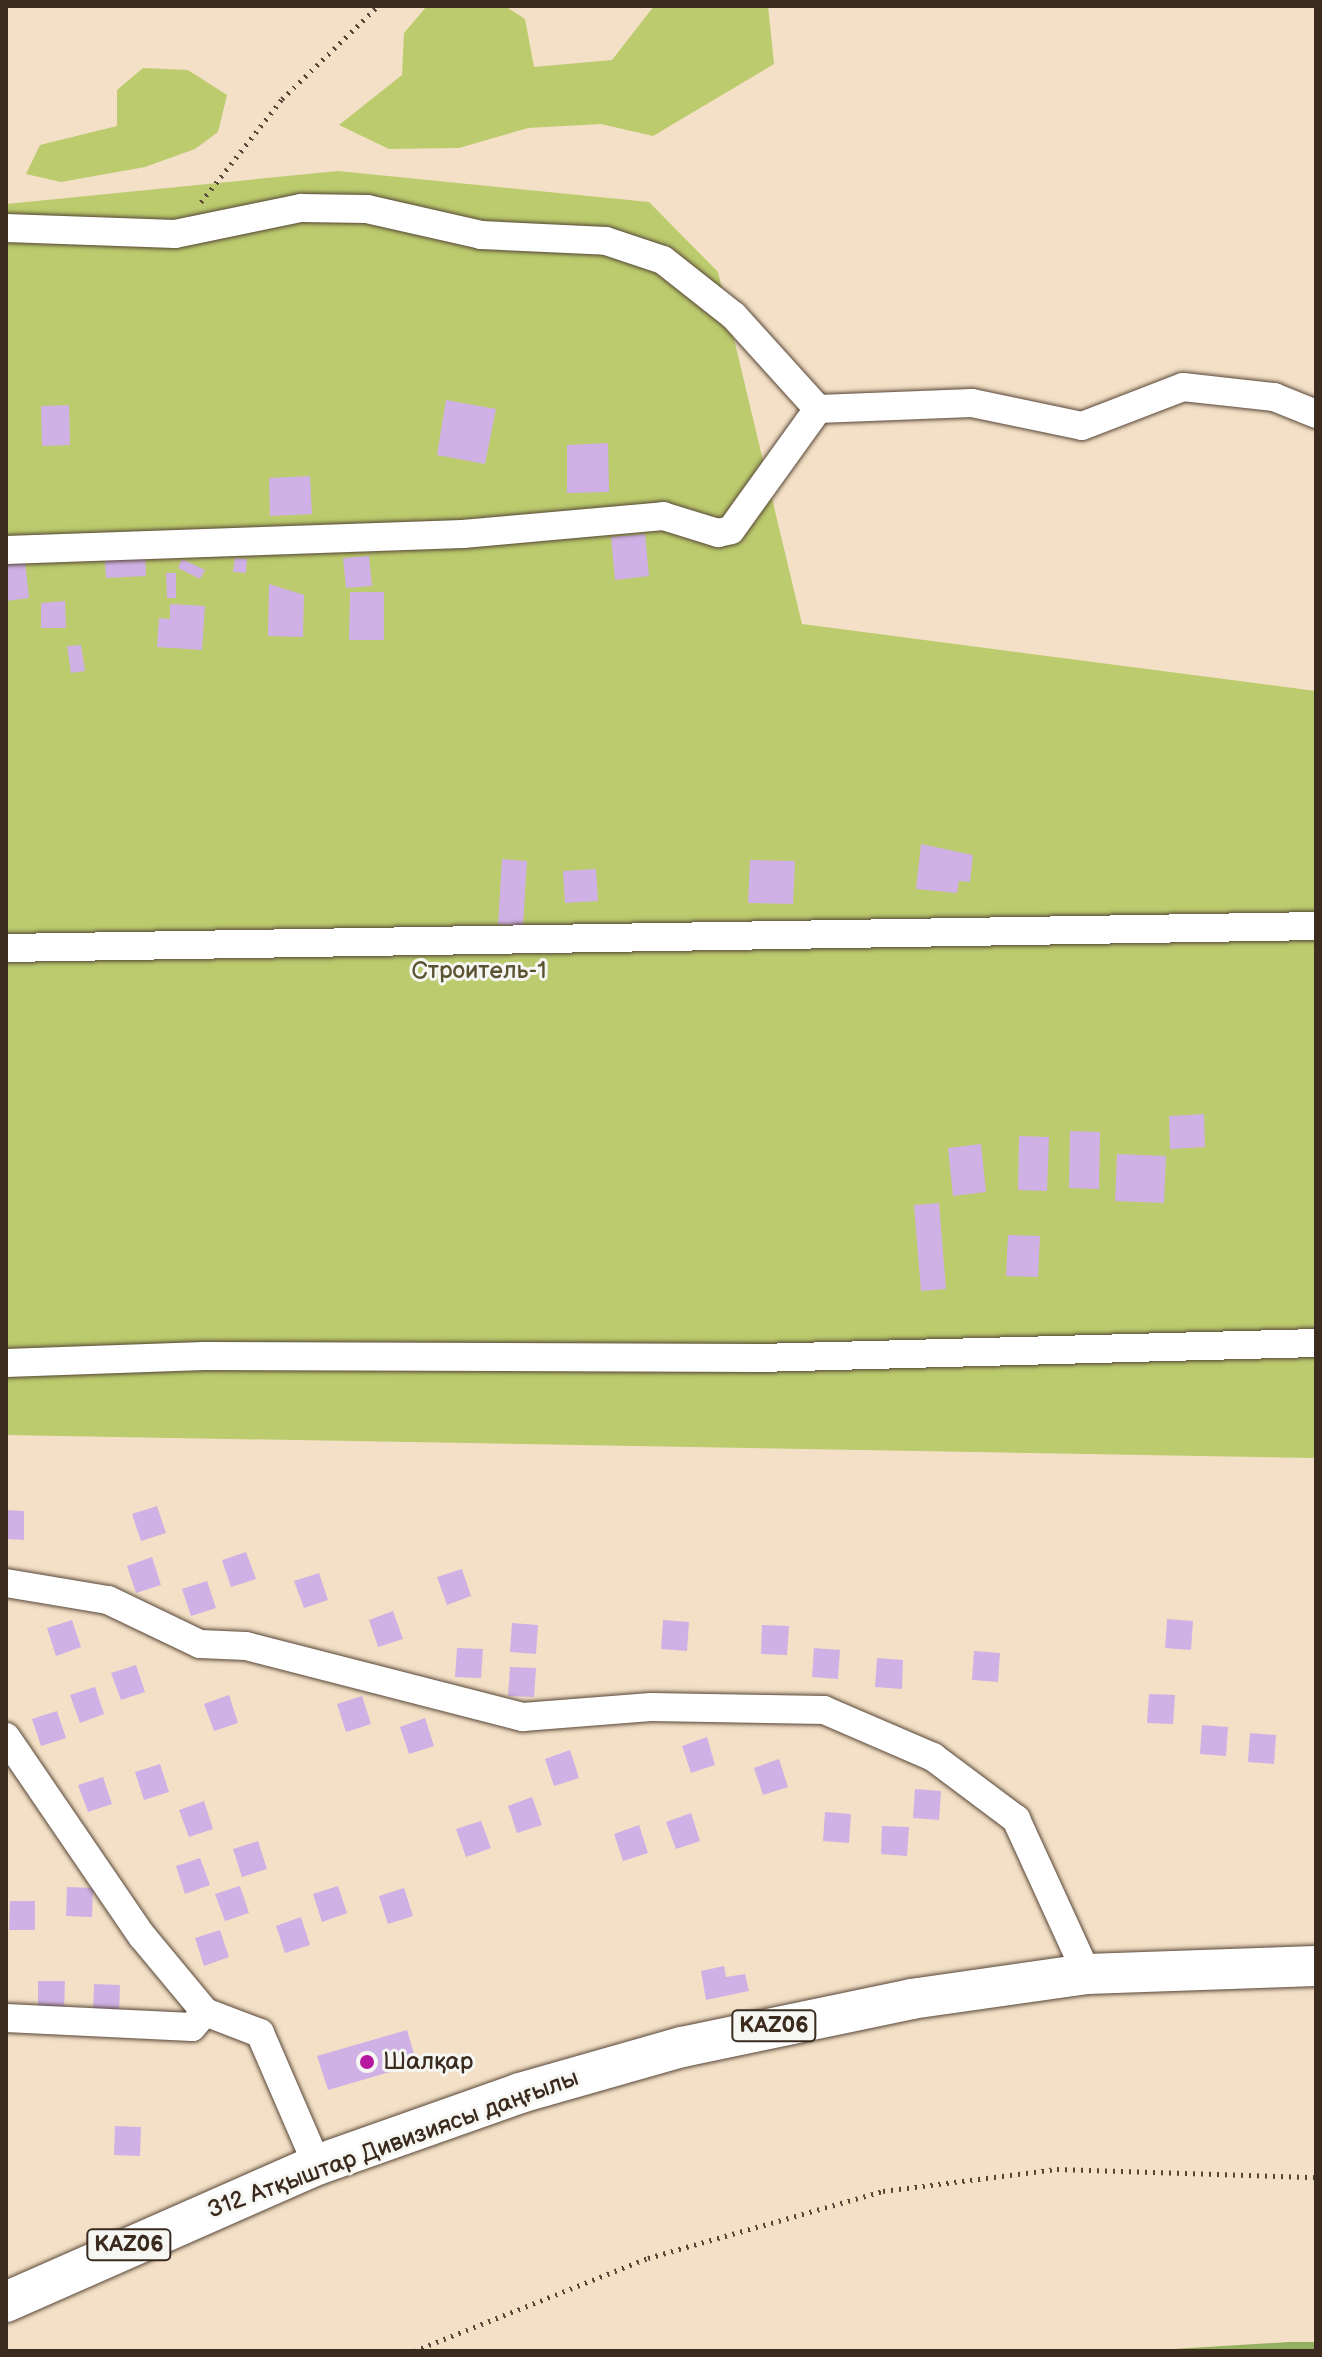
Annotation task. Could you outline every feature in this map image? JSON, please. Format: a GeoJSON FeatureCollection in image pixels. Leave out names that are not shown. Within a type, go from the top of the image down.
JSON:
{"type":"FeatureCollection","features":[{"type":"Feature","properties":{"kind":"highway","name":"312 Атқыштар Дивизиясы даңғылы"},"geometry":{"type":"LineString","coordinates":[[6,2302],[317,2165],[520,2093],[740,2033],[1087,1974],[1316,1966]]}},
{"type":"Feature","properties":{"kind":"lane"},"geometry":{"type":"LineString","coordinates":[[6,228],[175,234],[301,208],[367,209],[481,235],[606,241],[663,260],[734,316],[818,409]]}},
{"type":"Feature","properties":{"kind":"lane"},"geometry":{"type":"LineString","coordinates":[[818,409],[972,403],[1082,426],[1183,387],[1274,397],[1316,414]]}},
{"type":"Feature","properties":{"kind":"lane"},"geometry":{"type":"LineString","coordinates":[[6,550],[463,534],[663,516],[718,533],[731,530],[818,409]]}},
{"type":"Feature","properties":{"kind":"lane"},"geometry":{"type":"LineString","coordinates":[[6,948],[1316,926]]}},
{"type":"Feature","properties":{"kind":"lane"},"geometry":{"type":"LineString","coordinates":[[6,1363],[204,1356],[759,1358],[1316,1343]]}},
{"type":"Feature","properties":{"kind":"lane"},"geometry":{"type":"LineString","coordinates":[[6,1583],[108,1600],[200,1644],[246,1646],[523,1717],[651,1707],[824,1710],[933,1757],[1016,1819],[1087,1974]]}},
{"type":"Feature","properties":{"kind":"lane"},"geometry":{"type":"LineString","coordinates":[[6,1737],[142,1936],[205,2012],[260,2033],[317,2165]]}},
{"type":"Feature","properties":{"kind":"lane"},"geometry":{"type":"LineString","coordinates":[[6,2018],[192,2027],[205,2012]]}},
{"type":"Feature","properties":{"kind":"path"},"geometry":{"type":"LineString","coordinates":[[175,234],[282,99],[378,6]]}},
{"type":"Feature","properties":{"kind":"path"},"geometry":{"type":"LineString","coordinates":[[414,2351],[648,2258],[883,2191],[1057,2169],[1316,2177]]}},
{"type":"Feature","properties":{"kind":"green space"},"geometry":{"type":"Polygon","coordinates":[[[427,6],[505,6],[525,19],[534,67],[612,60],[654,6],[768,6],[774,64],[653,136],[601,124],[528,128],[459,148],[389,149],[339,125],[402,75],[404,33],[427,6]]]}},
{"type":"Feature","properties":{"kind":"green space"},"geometry":{"type":"Polygon","coordinates":[[[143,68],[188,70],[227,95],[218,132],[195,149],[145,167],[61,182],[26,174],[40,145],[117,126],[117,90],[143,68]]]}},
{"type":"Feature","properties":{"kind":"green space","name":"Строитель-1"},"geometry":{"type":"Polygon","coordinates":[[[338,171],[649,202],[718,272],[802,624],[1316,691],[1316,1458],[6,1435],[6,204],[338,171]]]}},
{"type":"Feature","properties":{"kind":"green space"},"geometry":{"type":"Polygon","coordinates":[[[1316,2342],[1316,2351],[1141,2351],[1316,2342]]]}},
{"type":"Feature","properties":{"kind":"building"},"geometry":{"type":"Polygon","coordinates":[[[446,400],[496,409],[485,464],[437,455],[446,400]]]}},
{"type":"Feature","properties":{"kind":"building"},"geometry":{"type":"Polygon","coordinates":[[[69,405],[70,445],[42,446],[41,406],[69,405]]]}},
{"type":"Feature","properties":{"kind":"building"},"geometry":{"type":"Polygon","coordinates":[[[608,443],[609,492],[567,493],[567,445],[608,443]]]}},
{"type":"Feature","properties":{"kind":"building"},"geometry":{"type":"Polygon","coordinates":[[[310,476],[312,514],[270,516],[269,478],[310,476]]]}},
{"type":"Feature","properties":{"kind":"building"},"geometry":{"type":"Polygon","coordinates":[[[645,534],[649,576],[615,580],[611,537],[645,534]]]}},
{"type":"Feature","properties":{"kind":"building"},"geometry":{"type":"Polygon","coordinates":[[[145,549],[146,576],[106,578],[104,550],[145,549]]]}},
{"type":"Feature","properties":{"kind":"building"},"geometry":{"type":"Polygon","coordinates":[[[369,556],[372,586],[346,588],[343,558],[369,556]]]}},
{"type":"Feature","properties":{"kind":"building"},"geometry":{"type":"Polygon","coordinates":[[[235,558],[247,559],[246,573],[233,572],[235,558]]]}},
{"type":"Feature","properties":{"kind":"building"},"geometry":{"type":"Polygon","coordinates":[[[182,559],[205,570],[200,579],[178,568],[182,559]]]}},
{"type":"Feature","properties":{"kind":"building"},"geometry":{"type":"Polygon","coordinates":[[[25,562],[29,598],[6,601],[6,564],[25,562]]]}},
{"type":"Feature","properties":{"kind":"building"},"geometry":{"type":"Polygon","coordinates":[[[166,573],[176,573],[176,598],[167,598],[166,573]]]}},
{"type":"Feature","properties":{"kind":"building"},"geometry":{"type":"Polygon","coordinates":[[[269,584],[304,595],[303,637],[268,636],[269,584]]]}},
{"type":"Feature","properties":{"kind":"building"},"geometry":{"type":"Polygon","coordinates":[[[350,592],[384,592],[384,640],[349,640],[350,592]]]}},
{"type":"Feature","properties":{"kind":"building"},"geometry":{"type":"Polygon","coordinates":[[[65,601],[66,628],[41,628],[41,603],[65,601]]]}},
{"type":"Feature","properties":{"kind":"building"},"geometry":{"type":"Polygon","coordinates":[[[170,604],[205,606],[202,650],[157,647],[159,618],[170,619],[170,604]]]}},
{"type":"Feature","properties":{"kind":"building"},"geometry":{"type":"Polygon","coordinates":[[[81,645],[85,671],[71,673],[67,646],[81,645]]]}},
{"type":"Feature","properties":{"kind":"building"},"geometry":{"type":"Polygon","coordinates":[[[921,844],[973,855],[970,882],[959,881],[957,893],[916,889],[921,844]]]}},
{"type":"Feature","properties":{"kind":"building"},"geometry":{"type":"Polygon","coordinates":[[[502,859],[527,861],[523,926],[498,924],[502,859]]]}},
{"type":"Feature","properties":{"kind":"building"},"geometry":{"type":"Polygon","coordinates":[[[750,860],[795,861],[793,904],[748,903],[750,860]]]}},
{"type":"Feature","properties":{"kind":"building"},"geometry":{"type":"Polygon","coordinates":[[[596,869],[598,901],[565,903],[563,871],[596,869]]]}},
{"type":"Feature","properties":{"kind":"building"},"geometry":{"type":"Polygon","coordinates":[[[1204,1114],[1205,1147],[1170,1149],[1169,1116],[1204,1114]]]}},
{"type":"Feature","properties":{"kind":"building"},"geometry":{"type":"Polygon","coordinates":[[[1070,1131],[1100,1132],[1099,1189],[1069,1188],[1070,1131]]]}},
{"type":"Feature","properties":{"kind":"building"},"geometry":{"type":"Polygon","coordinates":[[[1019,1136],[1049,1137],[1047,1191],[1018,1190],[1019,1136]]]}},
{"type":"Feature","properties":{"kind":"building"},"geometry":{"type":"Polygon","coordinates":[[[981,1144],[986,1192],[953,1196],[948,1148],[981,1144]]]}},
{"type":"Feature","properties":{"kind":"building"},"geometry":{"type":"Polygon","coordinates":[[[1117,1154],[1166,1156],[1164,1203],[1115,1201],[1117,1154]]]}},
{"type":"Feature","properties":{"kind":"building"},"geometry":{"type":"Polygon","coordinates":[[[939,1203],[946,1289],[921,1291],[914,1205],[939,1203]]]}},
{"type":"Feature","properties":{"kind":"building"},"geometry":{"type":"Polygon","coordinates":[[[1008,1235],[1040,1236],[1038,1277],[1006,1276],[1008,1235]]]}},
{"type":"Feature","properties":{"kind":"building"},"geometry":{"type":"Polygon","coordinates":[[[157,1506],[166,1533],[141,1541],[132,1514],[157,1506]]]}},
{"type":"Feature","properties":{"kind":"building"},"geometry":{"type":"Polygon","coordinates":[[[6,1510],[24,1511],[24,1540],[6,1539],[6,1510]]]}},
{"type":"Feature","properties":{"kind":"building"},"geometry":{"type":"Polygon","coordinates":[[[246,1552],[256,1579],[231,1587],[222,1560],[246,1552]]]}},
{"type":"Feature","properties":{"kind":"building"},"geometry":{"type":"Polygon","coordinates":[[[152,1557],[161,1585],[136,1593],[127,1566],[152,1557]]]}},
{"type":"Feature","properties":{"kind":"building"},"geometry":{"type":"Polygon","coordinates":[[[462,1569],[471,1596],[447,1605],[437,1577],[462,1569]]]}},
{"type":"Feature","properties":{"kind":"building"},"geometry":{"type":"Polygon","coordinates":[[[319,1573],[328,1600],[304,1608],[294,1581],[319,1573]]]}},
{"type":"Feature","properties":{"kind":"building"},"geometry":{"type":"Polygon","coordinates":[[[207,1581],[216,1608],[191,1616],[182,1589],[207,1581]]]}},
{"type":"Feature","properties":{"kind":"building"},"geometry":{"type":"Polygon","coordinates":[[[393,1611],[403,1639],[378,1647],[369,1620],[393,1611]]]}},
{"type":"Feature","properties":{"kind":"building"},"geometry":{"type":"Polygon","coordinates":[[[1167,1619],[1193,1621],[1191,1650],[1165,1648],[1167,1619]]]}},
{"type":"Feature","properties":{"kind":"building"},"geometry":{"type":"Polygon","coordinates":[[[72,1620],[81,1647],[56,1656],[47,1628],[72,1620]]]}},
{"type":"Feature","properties":{"kind":"building"},"geometry":{"type":"Polygon","coordinates":[[[663,1620],[689,1622],[687,1651],[661,1649],[663,1620]]]}},
{"type":"Feature","properties":{"kind":"building"},"geometry":{"type":"Polygon","coordinates":[[[512,1623],[538,1625],[536,1654],[510,1652],[512,1623]]]}},
{"type":"Feature","properties":{"kind":"building"},"geometry":{"type":"Polygon","coordinates":[[[762,1625],[789,1626],[787,1655],[761,1654],[762,1625]]]}},
{"type":"Feature","properties":{"kind":"building"},"geometry":{"type":"Polygon","coordinates":[[[457,1648],[483,1649],[481,1678],[455,1677],[457,1648]]]}},
{"type":"Feature","properties":{"kind":"building"},"geometry":{"type":"Polygon","coordinates":[[[814,1648],[840,1650],[838,1679],[812,1677],[814,1648]]]}},
{"type":"Feature","properties":{"kind":"building"},"geometry":{"type":"Polygon","coordinates":[[[974,1651],[1000,1653],[998,1682],[972,1680],[974,1651]]]}},
{"type":"Feature","properties":{"kind":"building"},"geometry":{"type":"Polygon","coordinates":[[[877,1658],[903,1660],[902,1689],[875,1687],[877,1658]]]}},
{"type":"Feature","properties":{"kind":"building"},"geometry":{"type":"Polygon","coordinates":[[[136,1665],[145,1692],[121,1700],[111,1673],[136,1665]]]}},
{"type":"Feature","properties":{"kind":"building"},"geometry":{"type":"Polygon","coordinates":[[[510,1667],[536,1668],[534,1697],[508,1696],[510,1667]]]}},
{"type":"Feature","properties":{"kind":"building"},"geometry":{"type":"Polygon","coordinates":[[[95,1687],[104,1714],[80,1723],[70,1695],[95,1687]]]}},
{"type":"Feature","properties":{"kind":"building"},"geometry":{"type":"Polygon","coordinates":[[[1149,1694],[1175,1695],[1173,1724],[1147,1723],[1149,1694]]]}},
{"type":"Feature","properties":{"kind":"building"},"geometry":{"type":"Polygon","coordinates":[[[229,1695],[238,1723],[214,1731],[204,1704],[229,1695]]]}},
{"type":"Feature","properties":{"kind":"building"},"geometry":{"type":"Polygon","coordinates":[[[362,1696],[371,1724],[346,1732],[337,1704],[362,1696]]]}},
{"type":"Feature","properties":{"kind":"building"},"geometry":{"type":"Polygon","coordinates":[[[57,1711],[66,1738],[41,1746],[32,1719],[57,1711]]]}},
{"type":"Feature","properties":{"kind":"building"},"geometry":{"type":"Polygon","coordinates":[[[425,1718],[434,1746],[409,1754],[400,1727],[425,1718]]]}},
{"type":"Feature","properties":{"kind":"building"},"geometry":{"type":"Polygon","coordinates":[[[1202,1725],[1228,1727],[1226,1756],[1200,1754],[1202,1725]]]}},
{"type":"Feature","properties":{"kind":"building"},"geometry":{"type":"Polygon","coordinates":[[[1250,1733],[1276,1735],[1274,1764],[1248,1762],[1250,1733]]]}},
{"type":"Feature","properties":{"kind":"building"},"geometry":{"type":"Polygon","coordinates":[[[707,1737],[715,1765],[691,1773],[682,1746],[707,1737]]]}},
{"type":"Feature","properties":{"kind":"building"},"geometry":{"type":"Polygon","coordinates":[[[570,1750],[579,1778],[554,1786],[545,1759],[570,1750]]]}},
{"type":"Feature","properties":{"kind":"building"},"geometry":{"type":"Polygon","coordinates":[[[779,1759],[788,1787],[763,1795],[754,1768],[779,1759]]]}},
{"type":"Feature","properties":{"kind":"building"},"geometry":{"type":"Polygon","coordinates":[[[160,1764],[169,1792],[144,1800],[135,1772],[160,1764]]]}},
{"type":"Feature","properties":{"kind":"building"},"geometry":{"type":"Polygon","coordinates":[[[103,1777],[112,1804],[88,1812],[78,1785],[103,1777]]]}},
{"type":"Feature","properties":{"kind":"building"},"geometry":{"type":"Polygon","coordinates":[[[915,1789],[941,1791],[939,1820],[913,1818],[915,1789]]]}},
{"type":"Feature","properties":{"kind":"building"},"geometry":{"type":"Polygon","coordinates":[[[532,1797],[542,1825],[517,1833],[508,1806],[532,1797]]]}},
{"type":"Feature","properties":{"kind":"building"},"geometry":{"type":"Polygon","coordinates":[[[204,1801],[213,1829],[189,1837],[179,1810],[204,1801]]]}},
{"type":"Feature","properties":{"kind":"building"},"geometry":{"type":"Polygon","coordinates":[[[825,1812],[851,1814],[849,1843],[823,1841],[825,1812]]]}},
{"type":"Feature","properties":{"kind":"building"},"geometry":{"type":"Polygon","coordinates":[[[691,1813],[700,1841],[676,1849],[666,1822],[691,1813]]]}},
{"type":"Feature","properties":{"kind":"building"},"geometry":{"type":"Polygon","coordinates":[[[481,1821],[491,1848],[466,1857],[456,1829],[481,1821]]]}},
{"type":"Feature","properties":{"kind":"building"},"geometry":{"type":"Polygon","coordinates":[[[639,1825],[648,1853],[623,1861],[614,1834],[639,1825]]]}},
{"type":"Feature","properties":{"kind":"building"},"geometry":{"type":"Polygon","coordinates":[[[882,1826],[909,1827],[907,1856],[881,1854],[882,1826]]]}},
{"type":"Feature","properties":{"kind":"building"},"geometry":{"type":"Polygon","coordinates":[[[258,1841],[267,1869],[242,1877],[233,1849],[258,1841]]]}},
{"type":"Feature","properties":{"kind":"building"},"geometry":{"type":"Polygon","coordinates":[[[200,1858],[210,1885],[185,1894],[176,1866],[200,1858]]]}},
{"type":"Feature","properties":{"kind":"building"},"geometry":{"type":"Polygon","coordinates":[[[240,1886],[249,1913],[225,1921],[215,1894],[240,1886]]]}},
{"type":"Feature","properties":{"kind":"building"},"geometry":{"type":"Polygon","coordinates":[[[338,1886],[347,1913],[322,1922],[313,1894],[338,1886]]]}},
{"type":"Feature","properties":{"kind":"building"},"geometry":{"type":"Polygon","coordinates":[[[67,1887],[93,1888],[92,1917],[66,1916],[67,1887]]]}},
{"type":"Feature","properties":{"kind":"building"},"geometry":{"type":"Polygon","coordinates":[[[404,1888],[413,1916],[388,1924],[379,1896],[404,1888]]]}},
{"type":"Feature","properties":{"kind":"building"},"geometry":{"type":"Polygon","coordinates":[[[10,1901],[35,1901],[35,1930],[9,1930],[10,1901]]]}},
{"type":"Feature","properties":{"kind":"building"},"geometry":{"type":"Polygon","coordinates":[[[301,1917],[310,1945],[285,1953],[276,1926],[301,1917]]]}},
{"type":"Feature","properties":{"kind":"building"},"geometry":{"type":"Polygon","coordinates":[[[220,1930],[229,1957],[204,1966],[195,1938],[220,1930]]]}},
{"type":"Feature","properties":{"kind":"building"},"geometry":{"type":"Polygon","coordinates":[[[724,1966],[726,1977],[745,1974],[749,1991],[706,2000],[701,1971],[724,1966]]]}},
{"type":"Feature","properties":{"kind":"building"},"geometry":{"type":"Polygon","coordinates":[[[38,1981],[65,1981],[64,2011],[38,2010],[38,1981]]]}},
{"type":"Feature","properties":{"kind":"building"},"geometry":{"type":"Polygon","coordinates":[[[94,1984],[120,1985],[119,2014],[93,2013],[94,1984]]]}},
{"type":"Feature","properties":{"kind":"building"},"geometry":{"type":"Polygon","coordinates":[[[407,2030],[417,2064],[328,2090],[317,2056],[407,2030]]]}},
{"type":"Feature","properties":{"kind":"building"},"geometry":{"type":"Polygon","coordinates":[[[115,2126],[141,2127],[140,2156],[114,2155],[115,2126]]]}},
{"type":"Feature","properties":{"kind":"place","name":"Шалқар"},"geometry":{"type":"Point","coordinates":[367,2062]}}]}
